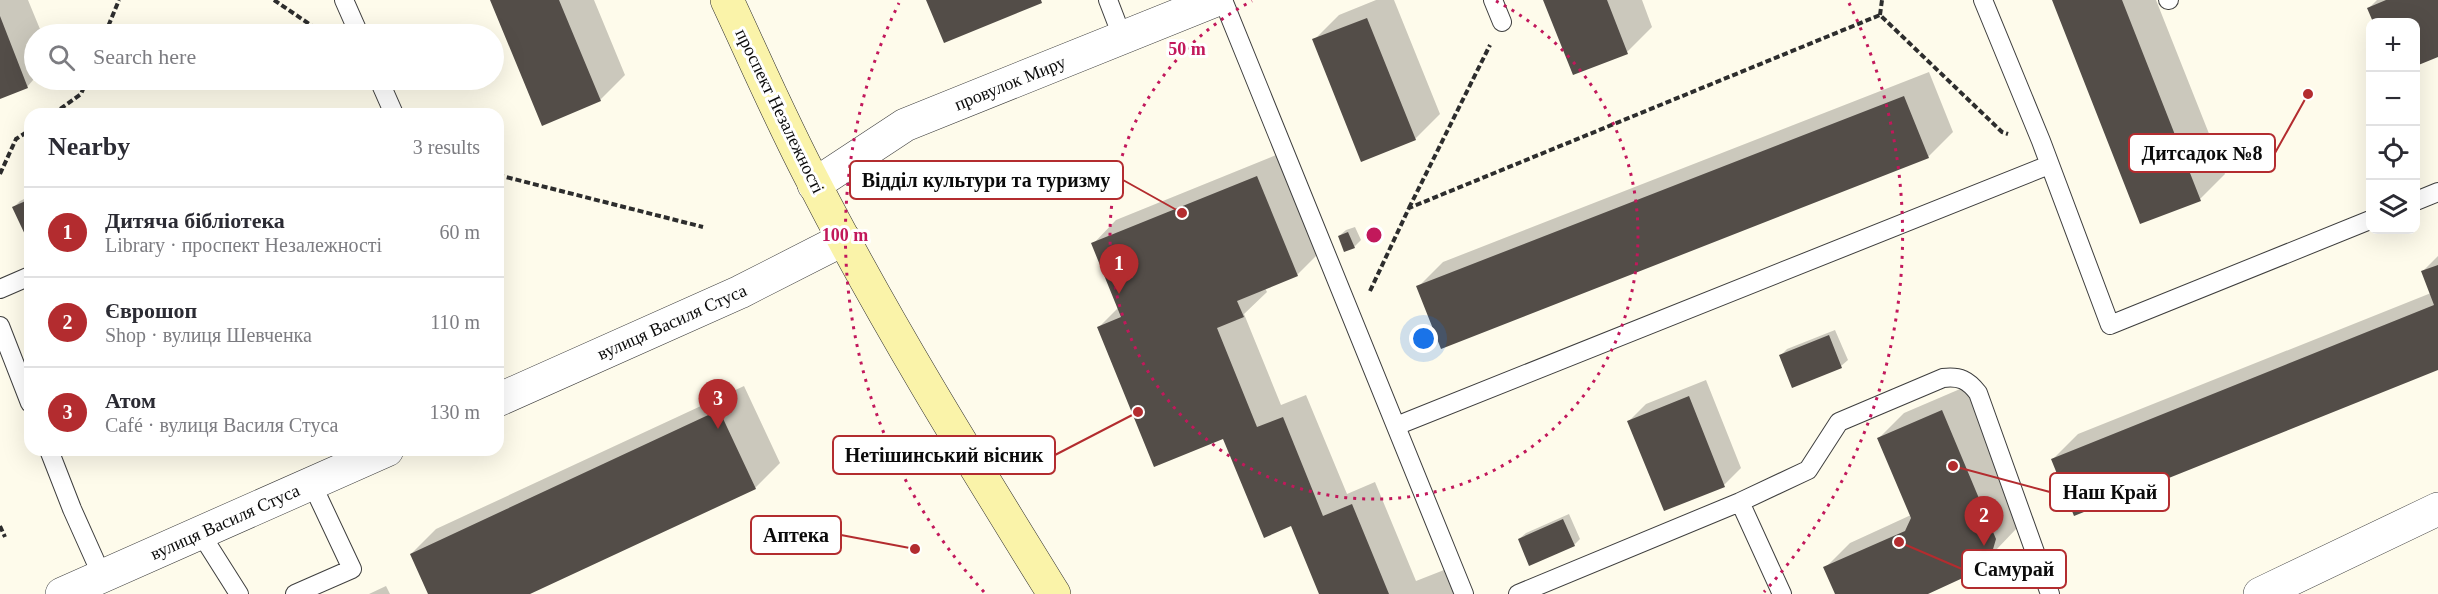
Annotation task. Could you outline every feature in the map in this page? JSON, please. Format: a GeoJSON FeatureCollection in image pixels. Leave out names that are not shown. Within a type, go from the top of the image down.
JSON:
{"type":"FeatureCollection","features":[{"type":"Feature","properties":{"kind":"main road","name":"проспект Незалежності"},"geometry":{"type":"LineString","coordinates":[[727,0],[814,185],[939,406],[1054,594]]}},
{"type":"Feature","properties":{"kind":"street","name":"провулок Миру"},"geometry":{"type":"LineString","coordinates":[[814,185],[905,125],[1216,0]]}},
{"type":"Feature","properties":{"kind":"street","name":"вулиця Василя Стуса"},"geometry":{"type":"LineString","coordinates":[[504,397],[740,292],[844,239]]}},
{"type":"Feature","properties":{"kind":"street","name":"вулиця Василя Стуса"},"geometry":{"type":"LineString","coordinates":[[62,594],[374,456]]}},
{"type":"Feature","properties":{"kind":"street"},"geometry":{"type":"LineString","coordinates":[[2260,594],[2438,509]]}},
{"type":"Feature","properties":{"kind":"lane"},"geometry":{"type":"LineString","coordinates":[[344,0],[355,24]]}},
{"type":"Feature","properties":{"kind":"lane"},"geometry":{"type":"LineString","coordinates":[[1108,0],[1123,39]]}},
{"type":"Feature","properties":{"kind":"lane"},"geometry":{"type":"LineString","coordinates":[[1223,0],[1464,594]]}},
{"type":"Feature","properties":{"kind":"lane"},"geometry":{"type":"LineString","coordinates":[[1493,0],[1502,22]]}},
{"type":"Feature","properties":{"kind":"lane"},"geometry":{"type":"LineString","coordinates":[[1983,0],[2041,141],[2110,325],[2366,222]]}},
{"type":"Feature","properties":{"kind":"lane"},"geometry":{"type":"LineString","coordinates":[[383,90],[391,108]]}},
{"type":"Feature","properties":{"kind":"lane"},"geometry":{"type":"LineString","coordinates":[[1396,426],[2049,165]]}},
{"type":"Feature","properties":{"kind":"lane"},"geometry":{"type":"LineString","coordinates":[[2420,199],[2438,192]]}},
{"type":"Feature","properties":{"kind":"lane"},"geometry":{"type":"LineString","coordinates":[[0,289],[24,279]]}},
{"type":"Feature","properties":{"kind":"lane"},"geometry":{"type":"LineString","coordinates":[[0,326],[24,387]]}},
{"type":"Feature","properties":{"kind":"lane"},"geometry":{"type":"LineString","coordinates":[[1518,594],[1740,502],[1808,470],[1839,422],[1943,378],[1957,377],[1970,382],[1978,393],[2050,594]]}},
{"type":"Feature","properties":{"kind":"lane"},"geometry":{"type":"LineString","coordinates":[[51,456],[102,576]]}},
{"type":"Feature","properties":{"kind":"lane"},"geometry":{"type":"LineString","coordinates":[[295,594],[352,569],[312,484]]}},
{"type":"Feature","properties":{"kind":"lane"},"geometry":{"type":"LineString","coordinates":[[1740,502],[1782,594]]}},
{"type":"Feature","properties":{"kind":"lane"},"geometry":{"type":"LineString","coordinates":[[201,534],[239,594]]}},
{"type":"Feature","properties":{"kind":"path"},"geometry":{"type":"LineString","coordinates":[[109,24],[119,0]]}},
{"type":"Feature","properties":{"kind":"path"},"geometry":{"type":"LineString","coordinates":[[274,0],[309,24]]}},
{"type":"Feature","properties":{"kind":"path"},"geometry":{"type":"LineString","coordinates":[[1880,15],[1882,0]]}},
{"type":"Feature","properties":{"kind":"path"},"geometry":{"type":"LineString","coordinates":[[1409,208],[1880,15]]}},
{"type":"Feature","properties":{"kind":"path"},"geometry":{"type":"LineString","coordinates":[[1880,15],[2002,132],[2041,141]]}},
{"type":"Feature","properties":{"kind":"path"},"geometry":{"type":"LineString","coordinates":[[1355,324],[1409,208],[1502,22]]}},
{"type":"Feature","properties":{"kind":"path"},"geometry":{"type":"LineString","coordinates":[[61,108],[81,94],[83,90]]}},
{"type":"Feature","properties":{"kind":"path"},"geometry":{"type":"LineString","coordinates":[[0,174],[16,139],[24,134]]}},
{"type":"Feature","properties":{"kind":"path"},"geometry":{"type":"LineString","coordinates":[[504,177],[703,227]]}},
{"type":"Feature","properties":{"kind":"path"},"geometry":{"type":"LineString","coordinates":[[0,526],[5,537]]}},
{"type":"Feature","properties":{"kind":"building"},"geometry":{"type":"Polygon","coordinates":[[[490,0],[559,0],[601,101],[542,126],[504,34],[504,24],[500,24],[490,0]]]}},
{"type":"Feature","properties":{"kind":"building"},"geometry":{"type":"Polygon","coordinates":[[[926,0],[1041,0],[1042,3],[944,43],[926,0]]]}},
{"type":"Feature","properties":{"kind":"building"},"geometry":{"type":"Polygon","coordinates":[[[1543,0],[1607,0],[1628,54],[1573,75],[1543,0]]]}},
{"type":"Feature","properties":{"kind":"building"},"geometry":{"type":"Polygon","coordinates":[[[2052,0],[2122,0],[2201,201],[2140,224],[2052,0]]]}},
{"type":"Feature","properties":{"kind":"building"},"geometry":{"type":"Polygon","coordinates":[[[2386,0],[2438,0],[2438,57],[2420,64],[2420,18],[2371,18],[2367,8],[2386,0]]]}},
{"type":"Feature","properties":{"kind":"building"},"geometry":{"type":"Polygon","coordinates":[[[0,16],[24,78],[24,90],[0,99],[0,16]]]}},
{"type":"Feature","properties":{"kind":"building"},"geometry":{"type":"Polygon","coordinates":[[[1367,18],[1416,140],[1361,162],[1312,39],[1367,18]]]}},
{"type":"Feature","properties":{"kind":"building"},"geometry":{"type":"Polygon","coordinates":[[[1904,96],[1929,158],[1441,349],[1416,286],[1904,96]]]}},
{"type":"Feature","properties":{"kind":"building"},"geometry":{"type":"Polygon","coordinates":[[[1257,176],[1298,276],[1237,301],[1244,317],[1217,328],[1257,427],[1283,417],[1323,516],[1352,504],[1389,594],[1319,594],[1291,526],[1264,538],[1223,439],[1154,467],[1097,327],[1121,317],[1091,243],[1257,176]]]}},
{"type":"Feature","properties":{"kind":"building"},"geometry":{"type":"Polygon","coordinates":[[[24,202],[24,232],[12,207],[24,202]]]}},
{"type":"Feature","properties":{"kind":"building"},"geometry":{"type":"Polygon","coordinates":[[[1348,232],[1355,248],[1344,252],[1338,236],[1348,232]]]}},
{"type":"Feature","properties":{"kind":"building"},"geometry":{"type":"Polygon","coordinates":[[[2438,265],[2438,370],[2074,516],[2051,459],[2434,305],[2421,271],[2438,265]]]}},
{"type":"Feature","properties":{"kind":"building"},"geometry":{"type":"Polygon","coordinates":[[[1829,335],[1842,368],[1792,388],[1779,355],[1829,335]]]}},
{"type":"Feature","properties":{"kind":"building"},"geometry":{"type":"Polygon","coordinates":[[[1689,396],[1725,487],[1664,511],[1627,421],[1689,396]]]}},
{"type":"Feature","properties":{"kind":"building"},"geometry":{"type":"Polygon","coordinates":[[[719,410],[756,489],[530,594],[428,594],[410,554],[719,410]]]}},
{"type":"Feature","properties":{"kind":"building"},"geometry":{"type":"Polygon","coordinates":[[[1942,410],[1996,539],[1991,556],[1978,571],[1928,594],[1835,594],[1823,567],[1905,531],[1911,518],[1877,438],[1942,410]]]}},
{"type":"Feature","properties":{"kind":"building"},"geometry":{"type":"Polygon","coordinates":[[[1563,519],[1575,546],[1529,566],[1518,539],[1563,519]]]}},
{"type":"Feature","properties":{"kind":"place","name":"Дитсадок №8"},"geometry":{"type":"Point","coordinates":[2308,94]}},
{"type":"Feature","properties":{"kind":"place","name":"Відділ культури та туризму"},"geometry":{"type":"Point","coordinates":[1182,213]}},
{"type":"Feature","properties":{"kind":"place","name":"Дитяча бібліотека"},"geometry":{"type":"Point","coordinates":[1119,294]}},
{"type":"Feature","properties":{"kind":"place","name":"Нетішинський вісник"},"geometry":{"type":"Point","coordinates":[1138,412]}},
{"type":"Feature","properties":{"kind":"place","name":"Атом"},"geometry":{"type":"Point","coordinates":[718,429]}},
{"type":"Feature","properties":{"kind":"place","name":"Наш Край"},"geometry":{"type":"Point","coordinates":[1953,466]}},
{"type":"Feature","properties":{"kind":"place","name":"Самурай"},"geometry":{"type":"Point","coordinates":[1899,542]}},
{"type":"Feature","properties":{"kind":"place","name":"Єврошоп"},"geometry":{"type":"Point","coordinates":[1984,546]}},
{"type":"Feature","properties":{"kind":"place","name":"Аптека"},"geometry":{"type":"Point","coordinates":[915,549]}}]}
